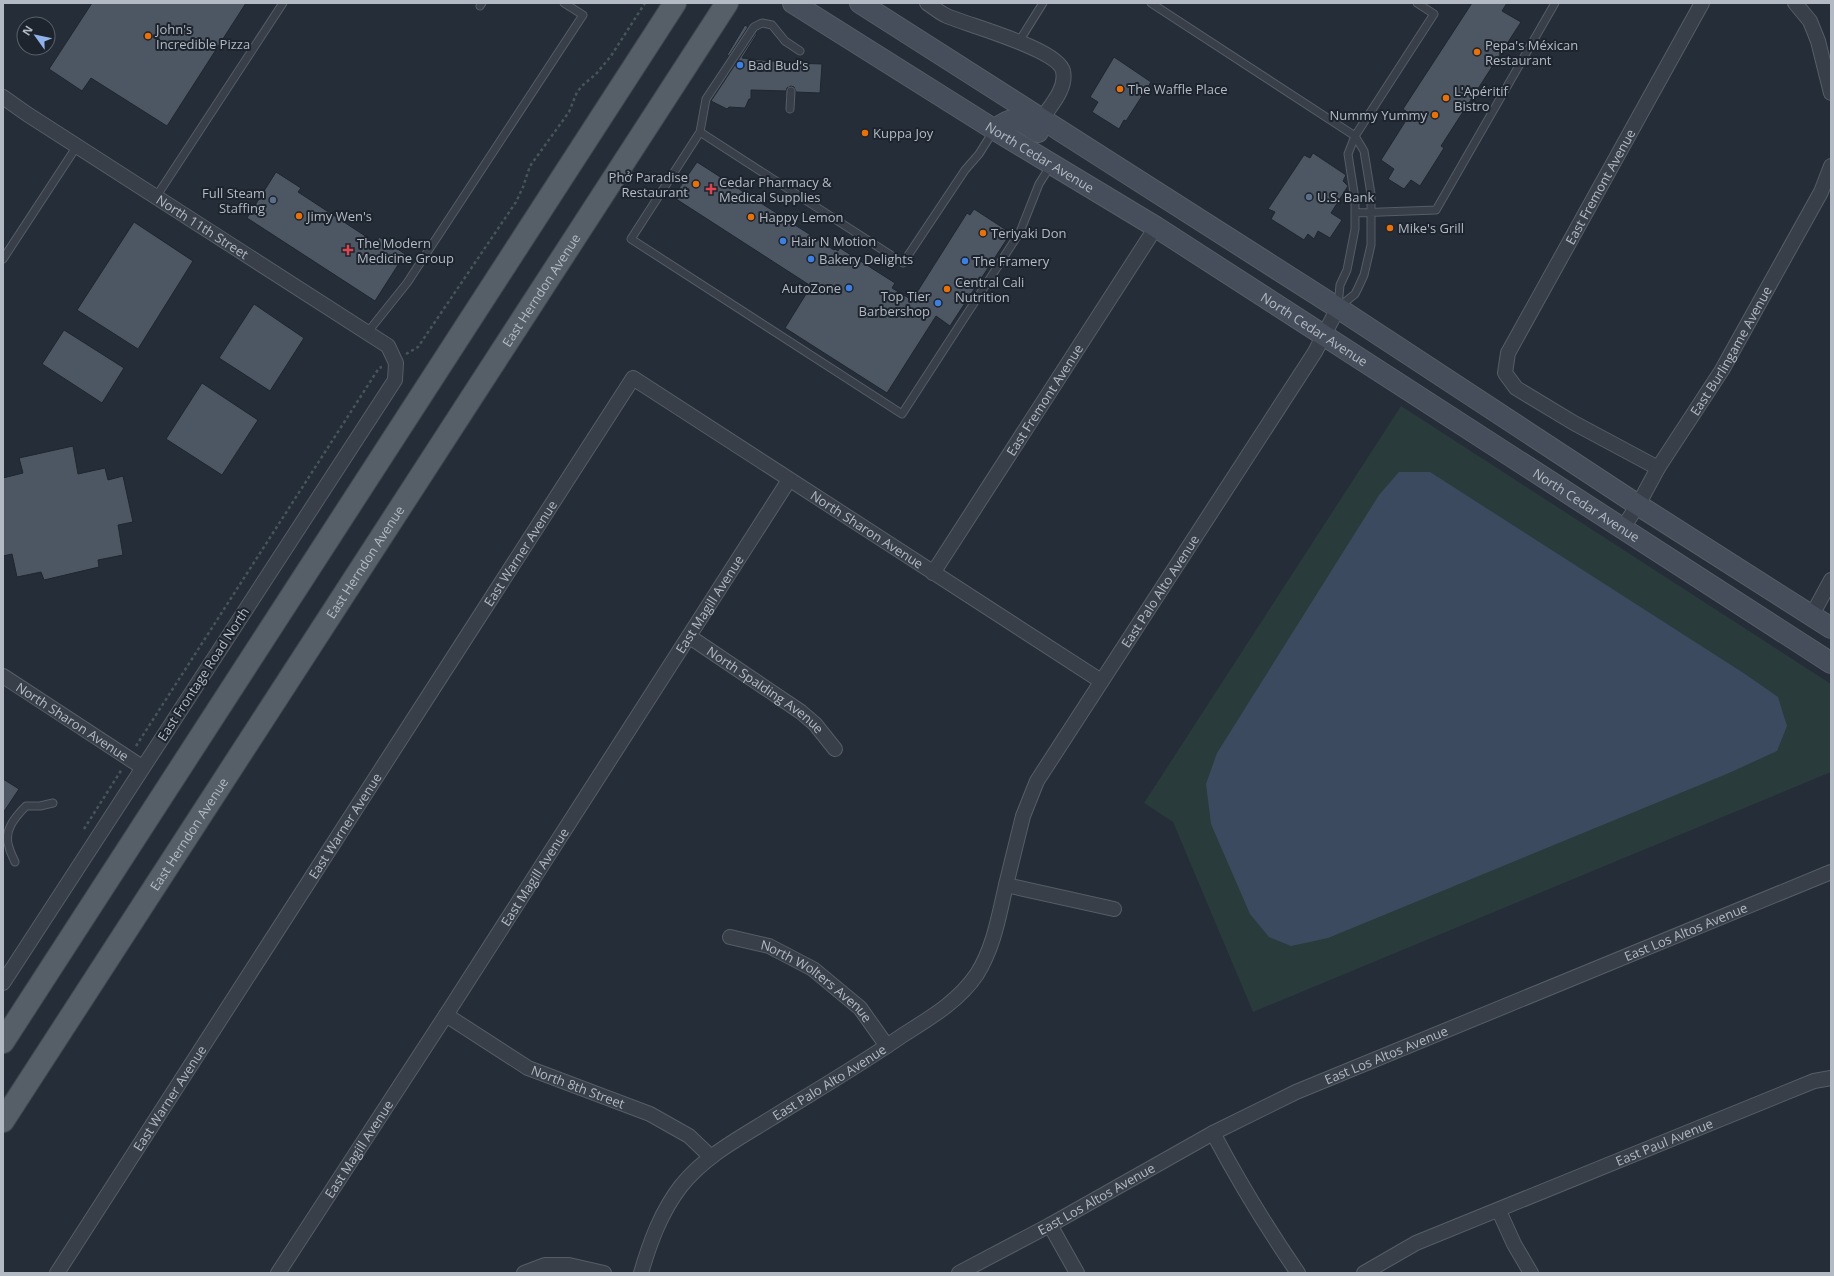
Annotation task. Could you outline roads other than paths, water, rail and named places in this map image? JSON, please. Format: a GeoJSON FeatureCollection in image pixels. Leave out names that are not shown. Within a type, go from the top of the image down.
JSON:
{"type":"FeatureCollection","features":[{"type":"Feature","properties":{"kind":"main road"},"geometry":{"type":"LineString","coordinates":[[3,1042],[675,3]]}},
{"type":"Feature","properties":{"kind":"main road","name":"East Herndon Avenue"},"geometry":{"type":"LineString","coordinates":[[3,1121],[727,3]]}},
{"type":"Feature","properties":{"kind":"main road","name":"North Cedar Avenue"},"geometry":{"type":"LineString","coordinates":[[793,3],[1051,165],[1156,227],[1831,663]]}},
{"type":"Feature","properties":{"kind":"main road"},"geometry":{"type":"LineString","coordinates":[[860,3],[1041,120],[1338,308],[1638,505],[1831,628]]}},
{"type":"Feature","properties":{"kind":"main road"},"geometry":{"type":"LineString","coordinates":[[995,130],[1004,121],[1014,120],[1024,123],[1115,181],[1176,205]]}},
{"type":"Feature","properties":{"kind":"street"},"geometry":{"type":"LineString","coordinates":[[927,3],[946,16],[1049,55],[1058,62],[1063,70],[1063,84],[1041,120]]}},
{"type":"Feature","properties":{"kind":"street","name":"East Fremont Avenue"},"geometry":{"type":"LineString","coordinates":[[1658,468],[1574,423],[1516,388],[1505,373],[1508,353],[1702,3]]}},
{"type":"Feature","properties":{"kind":"street"},"geometry":{"type":"LineString","coordinates":[[1795,3],[1810,21],[1818,41],[1831,93]]}},
{"type":"Feature","properties":{"kind":"street","name":"North 11th Street"},"geometry":{"type":"LineString","coordinates":[[3,97],[76,146],[388,346],[396,363]]}},
{"type":"Feature","properties":{"kind":"street","name":"East Burlingame Avenue"},"geometry":{"type":"LineString","coordinates":[[1622,529],[1638,505],[1658,468],[1722,370],[1821,192],[1831,166]]}},
{"type":"Feature","properties":{"kind":"street","name":"East Fremont Avenue"},"geometry":{"type":"LineString","coordinates":[[933,573],[1156,227]]}},
{"type":"Feature","properties":{"kind":"street","name":"East Palo Alto Avenue"},"geometry":{"type":"LineString","coordinates":[[641,1273],[656,1228],[668,1206],[681,1186],[710,1156],[887,1046],[946,1007],[976,974],[994,935],[1023,816],[1029,797],[1037,781],[1315,352],[1338,308]]}},
{"type":"Feature","properties":{"kind":"street","name":"East Frontage Road North"},"geometry":{"type":"LineString","coordinates":[[3,983],[395,380],[396,363]]}},
{"type":"Feature","properties":{"kind":"street","name":"North Sharon Avenue"},"geometry":{"type":"LineString","coordinates":[[633,378],[1101,681]]}},
{"type":"Feature","properties":{"kind":"street","name":"East Warner Avenue"},"geometry":{"type":"LineString","coordinates":[[57,1273],[633,378]]}},
{"type":"Feature","properties":{"kind":"street","name":"East Magill Avenue"},"geometry":{"type":"LineString","coordinates":[[278,1273],[690,637],[789,480]]}},
{"type":"Feature","properties":{"kind":"street"},"geometry":{"type":"LineString","coordinates":[[1812,615],[1831,580]]}},
{"type":"Feature","properties":{"kind":"street","name":"North Spalding Avenue"},"geometry":{"type":"LineString","coordinates":[[690,637],[802,712],[815,724],[835,749]]}},
{"type":"Feature","properties":{"kind":"street","name":"North Sharon Avenue"},"geometry":{"type":"LineString","coordinates":[[3,676],[142,767]]}},
{"type":"Feature","properties":{"kind":"street","name":"East Los Altos Avenue"},"geometry":{"type":"LineString","coordinates":[[959,1273],[1050,1225],[1213,1133],[1296,1092],[1831,872]]}},
{"type":"Feature","properties":{"kind":"street"},"geometry":{"type":"LineString","coordinates":[[1006,885],[1114,909]]}},
{"type":"Feature","properties":{"kind":"street","name":"North Wolters Avenue"},"geometry":{"type":"LineString","coordinates":[[730,938],[769,946],[813,969],[860,1008],[887,1046]]}},
{"type":"Feature","properties":{"kind":"street","name":"North 8th Street"},"geometry":{"type":"LineString","coordinates":[[446,1015],[528,1068],[650,1114],[668,1123],[689,1136],[710,1156]]}},
{"type":"Feature","properties":{"kind":"street","name":"East Paul Avenue"},"geometry":{"type":"LineString","coordinates":[[1364,1273],[1416,1243],[1499,1211],[1814,1081],[1831,1078]]}},
{"type":"Feature","properties":{"kind":"street"},"geometry":{"type":"LineString","coordinates":[[1213,1133],[1240,1185],[1298,1273]]}},
{"type":"Feature","properties":{"kind":"street"},"geometry":{"type":"LineString","coordinates":[[1499,1211],[1514,1244],[1531,1273]]}},
{"type":"Feature","properties":{"kind":"street"},"geometry":{"type":"LineString","coordinates":[[1050,1225],[1077,1273]]}},
{"type":"Feature","properties":{"kind":"street"},"geometry":{"type":"LineString","coordinates":[[524,1273],[545,1265],[568,1265],[604,1273]]}},
{"type":"Feature","properties":{"kind":"lane"},"geometry":{"type":"LineString","coordinates":[[156,197],[283,3]]}},
{"type":"Feature","properties":{"kind":"lane"},"geometry":{"type":"LineString","coordinates":[[367,333],[407,282],[582,15],[564,3]]}},
{"type":"Feature","properties":{"kind":"lane"},"geometry":{"type":"LineString","coordinates":[[1018,43],[1043,3]]}},
{"type":"Feature","properties":{"kind":"lane"},"geometry":{"type":"LineString","coordinates":[[1150,3],[1355,136],[1364,151],[1371,194],[1371,245],[1364,275],[1355,294],[1338,308]]}},
{"type":"Feature","properties":{"kind":"lane"},"geometry":{"type":"LineString","coordinates":[[1338,308],[1340,285],[1347,270],[1353,245],[1355,213],[1348,154],[1355,136],[1434,14],[1417,3]]}},
{"type":"Feature","properties":{"kind":"lane"},"geometry":{"type":"LineString","coordinates":[[1355,213],[1436,210],[1554,3]]}},
{"type":"Feature","properties":{"kind":"lane"},"geometry":{"type":"LineString","coordinates":[[800,52],[784,41],[772,25],[762,23],[754,27],[706,99],[700,132],[630,239],[902,414],[1020,232],[1039,184],[1051,165]]}},
{"type":"Feature","properties":{"kind":"lane"},"geometry":{"type":"LineString","coordinates":[[790,91],[790,109]]}},
{"type":"Feature","properties":{"kind":"lane"},"geometry":{"type":"LineString","coordinates":[[700,132],[902,263],[965,170],[979,154],[995,130]]}},
{"type":"Feature","properties":{"kind":"lane"},"geometry":{"type":"LineString","coordinates":[[3,259],[76,146]]}},
{"type":"Feature","properties":{"kind":"lane"},"geometry":{"type":"LineString","coordinates":[[14,862],[6,836],[13,820],[26,806],[53,803]]}},
{"type":"Feature","properties":{"kind":"water"},"geometry":{"type":"Polygon","coordinates":[[[1399,472],[1430,472],[1745,674],[1778,697],[1787,726],[1777,751],[1729,773],[1328,938],[1291,946],[1269,937],[1250,914],[1211,824],[1206,784],[1217,753],[1379,495],[1399,472]]]}},
{"type":"Feature","properties":{"kind":"place","name":"John's Incredible Pizza"},"geometry":{"type":"Point","coordinates":[148,36]}},
{"type":"Feature","properties":{"kind":"place","name":"Pepa's Méxican Restaurant"},"geometry":{"type":"Point","coordinates":[1477,52]}},
{"type":"Feature","properties":{"kind":"place","name":"Bad Bud's"},"geometry":{"type":"Point","coordinates":[740,65]}},
{"type":"Feature","properties":{"kind":"place","name":"The Waffle Place"},"geometry":{"type":"Point","coordinates":[1120,89]}},
{"type":"Feature","properties":{"kind":"place","name":"L'Apéritif Bistro"},"geometry":{"type":"Point","coordinates":[1446,98]}},
{"type":"Feature","properties":{"kind":"place","name":"Nummy Yummy"},"geometry":{"type":"Point","coordinates":[1435,115]}},
{"type":"Feature","properties":{"kind":"place","name":"Kuppa Joy"},"geometry":{"type":"Point","coordinates":[865,133]}},
{"type":"Feature","properties":{"kind":"place","name":"Phở Paradise Restaurant"},"geometry":{"type":"Point","coordinates":[696,184]}},
{"type":"Feature","properties":{"kind":"place","name":"Cedar Pharmacy & Medical Supplies"},"geometry":{"type":"Point","coordinates":[711,189]}},
{"type":"Feature","properties":{"kind":"place","name":"U.S. Bank"},"geometry":{"type":"Point","coordinates":[1309,197]}},
{"type":"Feature","properties":{"kind":"place","name":"Full Steam Staffing"},"geometry":{"type":"Point","coordinates":[273,200]}},
{"type":"Feature","properties":{"kind":"place","name":"Jimy Wen's"},"geometry":{"type":"Point","coordinates":[299,216]}},
{"type":"Feature","properties":{"kind":"place","name":"Happy Lemon"},"geometry":{"type":"Point","coordinates":[751,217]}},
{"type":"Feature","properties":{"kind":"place","name":"Mike's Grill"},"geometry":{"type":"Point","coordinates":[1390,228]}},
{"type":"Feature","properties":{"kind":"place","name":"Teriyaki Don"},"geometry":{"type":"Point","coordinates":[983,233]}},
{"type":"Feature","properties":{"kind":"place","name":"Hair N Motion"},"geometry":{"type":"Point","coordinates":[783,241]}},
{"type":"Feature","properties":{"kind":"place","name":"The Modern Medicine Group"},"geometry":{"type":"Point","coordinates":[348,250]}},
{"type":"Feature","properties":{"kind":"place","name":"Bakery Delights"},"geometry":{"type":"Point","coordinates":[811,259]}},
{"type":"Feature","properties":{"kind":"place","name":"The Framery"},"geometry":{"type":"Point","coordinates":[965,261]}},
{"type":"Feature","properties":{"kind":"place","name":"AutoZone"},"geometry":{"type":"Point","coordinates":[849,288]}},
{"type":"Feature","properties":{"kind":"place","name":"Central Cali Nutrition"},"geometry":{"type":"Point","coordinates":[947,289]}},
{"type":"Feature","properties":{"kind":"place","name":"Top Tier Barbershop"},"geometry":{"type":"Point","coordinates":[938,303]}}]}
